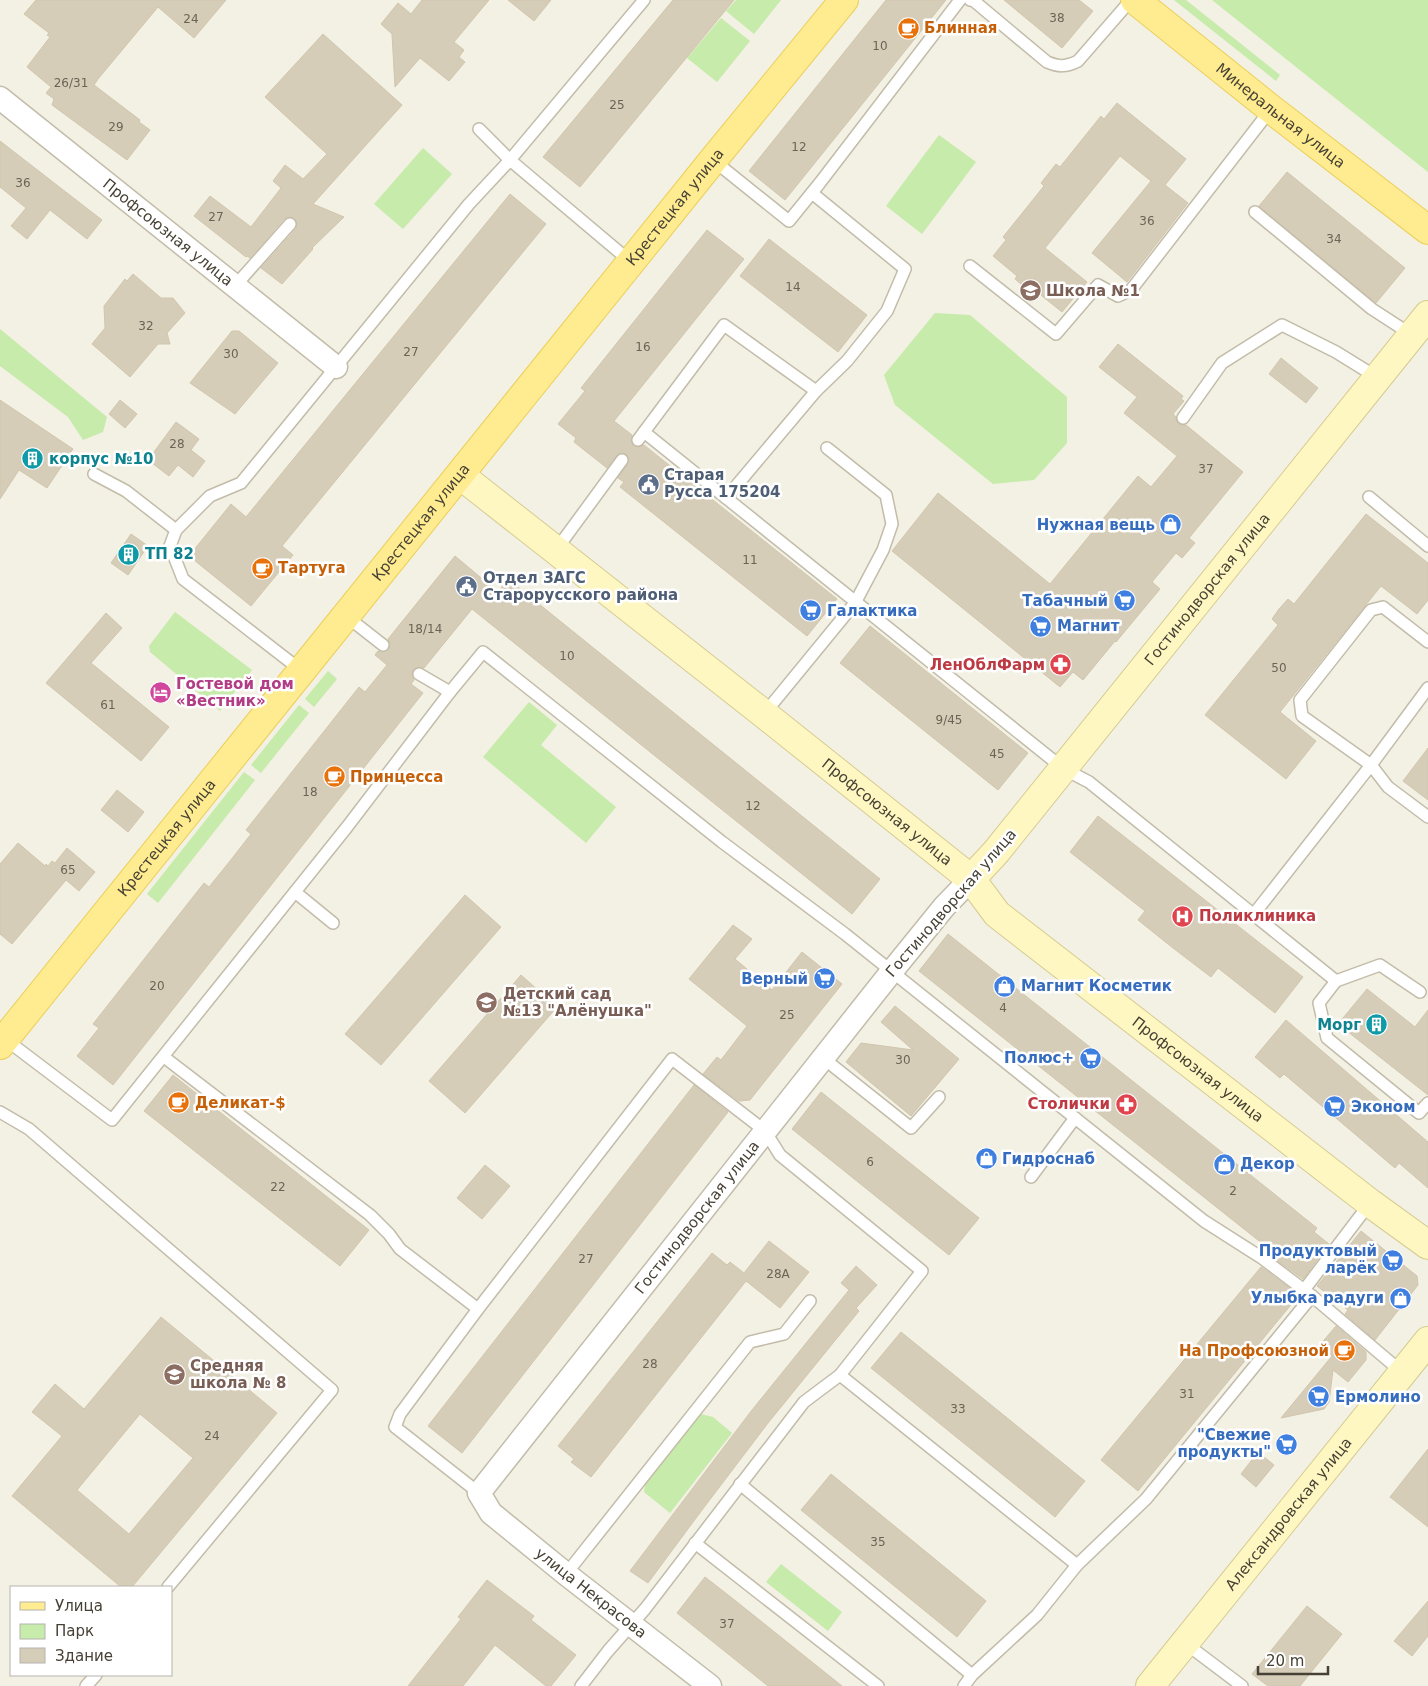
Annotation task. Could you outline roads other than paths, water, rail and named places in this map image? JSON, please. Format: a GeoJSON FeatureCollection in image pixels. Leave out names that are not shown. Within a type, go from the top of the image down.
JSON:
{"type":"FeatureCollection","features":[{"type":"Feature","properties":{"kind":"main road","name":"Крестецкая улица"},"geometry":{"type":"LineString","coordinates":[[2,1042],[844,0]]}},
{"type":"Feature","properties":{"kind":"main road","name":"Минеральная улица"},"geometry":{"type":"LineString","coordinates":[[1135,0],[1428,230]]}},
{"type":"Feature","properties":{"kind":"street","name":"Профсоюзная улица"},"geometry":{"type":"LineString","coordinates":[[0,98],[336,367]]}},
{"type":"Feature","properties":{"kind":"street","name":"Гостинодворская улица"},"geometry":{"type":"LineString","coordinates":[[479,1493],[892,970],[944,907],[996,852],[1064,769],[1420,325]]}},
{"type":"Feature","properties":{"kind":"street","name":"Профсоюзная улица"},"geometry":{"type":"LineString","coordinates":[[460,474],[971,879],[997,914],[1370,1203],[1428,1245]]}},
{"type":"Feature","properties":{"kind":"street","name":"Александровская улица"},"geometry":{"type":"LineString","coordinates":[[1150,1686],[1428,1341]]}},
{"type":"Feature","properties":{"kind":"street","name":"улица Некрасова"},"geometry":{"type":"LineString","coordinates":[[479,1493],[491,1513],[710,1686]]}},
{"type":"Feature","properties":{"kind":"lane"},"geometry":{"type":"LineString","coordinates":[[302,671],[183,579],[170,546],[176,530],[210,496],[241,483],[469,204],[510,160],[644,0]]}},
{"type":"Feature","properties":{"kind":"lane"},"geometry":{"type":"LineString","coordinates":[[713,160],[789,221],[960,0]]}},
{"type":"Feature","properties":{"kind":"lane"},"geometry":{"type":"LineString","coordinates":[[970,0],[974,1],[1047,62],[1058,67],[1069,66],[1078,61],[1131,0]]}},
{"type":"Feature","properties":{"kind":"lane"},"geometry":{"type":"LineString","coordinates":[[970,266],[1056,334],[1098,285],[1118,296],[1131,290],[1271,108]]}},
{"type":"Feature","properties":{"kind":"lane"},"geometry":{"type":"LineString","coordinates":[[479,129],[510,160],[631,262]]}},
{"type":"Feature","properties":{"kind":"lane"},"geometry":{"type":"LineString","coordinates":[[726,498],[816,390],[847,361],[887,311],[905,269],[812,193]]}},
{"type":"Feature","properties":{"kind":"lane"},"geometry":{"type":"LineString","coordinates":[[1255,212],[1372,309],[1420,325]]}},
{"type":"Feature","properties":{"kind":"lane"},"geometry":{"type":"LineString","coordinates":[[234,286],[290,224]]}},
{"type":"Feature","properties":{"kind":"lane"},"geometry":{"type":"LineString","coordinates":[[816,390],[724,324],[641,436],[726,498],[1064,769],[1089,782],[1336,981]]}},
{"type":"Feature","properties":{"kind":"lane"},"geometry":{"type":"LineString","coordinates":[[1183,418],[1222,363],[1282,325],[1336,352],[1378,378]]}},
{"type":"Feature","properties":{"kind":"lane"},"geometry":{"type":"LineString","coordinates":[[764,714],[855,603],[883,550],[892,524],[886,495],[827,448]]}},
{"type":"Feature","properties":{"kind":"lane"},"geometry":{"type":"LineString","coordinates":[[556,550],[622,460]]}},
{"type":"Feature","properties":{"kind":"lane"},"geometry":{"type":"LineString","coordinates":[[94,474],[126,491],[176,530]]}},
{"type":"Feature","properties":{"kind":"lane"},"geometry":{"type":"LineString","coordinates":[[1369,497],[1428,546]]}},
{"type":"Feature","properties":{"kind":"lane"},"geometry":{"type":"LineString","coordinates":[[1428,642],[1384,607],[1371,610],[1300,700],[1302,716],[1371,765],[1388,787],[1428,817]]}},
{"type":"Feature","properties":{"kind":"lane"},"geometry":{"type":"LineString","coordinates":[[346,616],[383,645]]}},
{"type":"Feature","properties":{"kind":"lane"},"geometry":{"type":"LineString","coordinates":[[2,1042],[112,1120],[378,789],[450,692],[483,652],[722,842],[892,970],[1204,1220],[1262,1258],[1308,1293],[1403,1373]]}},
{"type":"Feature","properties":{"kind":"lane"},"geometry":{"type":"LineString","coordinates":[[419,674],[450,692]]}},
{"type":"Feature","properties":{"kind":"lane"},"geometry":{"type":"LineString","coordinates":[[1254,914],[1371,765],[1428,688]]}},
{"type":"Feature","properties":{"kind":"lane"},"geometry":{"type":"LineString","coordinates":[[295,892],[333,923]]}},
{"type":"Feature","properties":{"kind":"lane"},"geometry":{"type":"LineString","coordinates":[[1420,992],[1380,965],[1336,981],[1320,1003],[1327,1038],[1419,1113],[1428,1103]]}},
{"type":"Feature","properties":{"kind":"lane"},"geometry":{"type":"LineString","coordinates":[[164,1057],[370,1216],[389,1234],[400,1250],[478,1309]]}},
{"type":"Feature","properties":{"kind":"lane"},"geometry":{"type":"LineString","coordinates":[[479,1493],[395,1427],[400,1414],[478,1309],[672,1058],[765,1131],[780,1155],[922,1271],[840,1375],[804,1402],[645,1609],[608,1651],[581,1686]]}},
{"type":"Feature","properties":{"kind":"lane"},"geometry":{"type":"LineString","coordinates":[[823,1058],[911,1128],[938,1097]]}},
{"type":"Feature","properties":{"kind":"lane"},"geometry":{"type":"LineString","coordinates":[[0,1112],[29,1129],[332,1390],[169,1586]]}},
{"type":"Feature","properties":{"kind":"lane"},"geometry":{"type":"LineString","coordinates":[[1031,1176],[1075,1118]]}},
{"type":"Feature","properties":{"kind":"lane"},"geometry":{"type":"LineString","coordinates":[[964,1686],[972,1675],[1036,1614],[1077,1565],[1146,1500],[1308,1293],[1370,1203]]}},
{"type":"Feature","properties":{"kind":"lane"},"geometry":{"type":"LineString","coordinates":[[566,1574],[750,1342],[784,1334],[810,1301]]}},
{"type":"Feature","properties":{"kind":"lane"},"geometry":{"type":"LineString","coordinates":[[840,1375],[1077,1565]]}},
{"type":"Feature","properties":{"kind":"lane"},"geometry":{"type":"LineString","coordinates":[[740,1484],[972,1675]]}},
{"type":"Feature","properties":{"kind":"lane"},"geometry":{"type":"LineString","coordinates":[[695,1543],[878,1686]]}},
{"type":"Feature","properties":{"kind":"lane"},"geometry":{"type":"LineString","coordinates":[[1185,1642],[1242,1686]]}},
{"type":"Feature","properties":{"kind":"lane"},"geometry":{"type":"LineString","coordinates":[[86,1686],[95,1676]]}},
{"type":"Feature","properties":{"kind":"place","name":"Блинная"},"geometry":{"type":"Point","coordinates":[908,28]}},
{"type":"Feature","properties":{"kind":"place","name":"Школа №1"},"geometry":{"type":"Point","coordinates":[1030,291]}},
{"type":"Feature","properties":{"kind":"place","name":"корпус №10"},"geometry":{"type":"Point","coordinates":[33,459]}},
{"type":"Feature","properties":{"kind":"place","name":"Старая Русса 175204"},"geometry":{"type":"Point","coordinates":[648,484]}},
{"type":"Feature","properties":{"kind":"place","name":"Нужная вещь"},"geometry":{"type":"Point","coordinates":[1171,525]}},
{"type":"Feature","properties":{"kind":"place","name":"ТП 82"},"geometry":{"type":"Point","coordinates":[129,554]}},
{"type":"Feature","properties":{"kind":"place","name":"Тартуга"},"geometry":{"type":"Point","coordinates":[262,568]}},
{"type":"Feature","properties":{"kind":"place","name":"Отдел ЗАГС Старорусского района"},"geometry":{"type":"Point","coordinates":[467,587]}},
{"type":"Feature","properties":{"kind":"place","name":"Табачный"},"geometry":{"type":"Point","coordinates":[1124,601]}},
{"type":"Feature","properties":{"kind":"place","name":"Галактика"},"geometry":{"type":"Point","coordinates":[811,611]}},
{"type":"Feature","properties":{"kind":"place","name":"Магнит"},"geometry":{"type":"Point","coordinates":[1041,626]}},
{"type":"Feature","properties":{"kind":"place","name":"ЛенОблФарм"},"geometry":{"type":"Point","coordinates":[1061,665]}},
{"type":"Feature","properties":{"kind":"place","name":"Гостевой дом «Вестник»"},"geometry":{"type":"Point","coordinates":[160,693]}},
{"type":"Feature","properties":{"kind":"place","name":"Принцесса"},"geometry":{"type":"Point","coordinates":[334,777]}},
{"type":"Feature","properties":{"kind":"place","name":"Поликлиника"},"geometry":{"type":"Point","coordinates":[1183,916]}},
{"type":"Feature","properties":{"kind":"place","name":"Верный"},"geometry":{"type":"Point","coordinates":[824,979]}},
{"type":"Feature","properties":{"kind":"place","name":"Магнит Косметик"},"geometry":{"type":"Point","coordinates":[1005,986]}},
{"type":"Feature","properties":{"kind":"place","name":"Детский сад №13 \"Алёнушка\""},"geometry":{"type":"Point","coordinates":[487,1003]}},
{"type":"Feature","properties":{"kind":"place","name":"Морг"},"geometry":{"type":"Point","coordinates":[1377,1025]}},
{"type":"Feature","properties":{"kind":"place","name":"Полюс+"},"geometry":{"type":"Point","coordinates":[1090,1058]}},
{"type":"Feature","properties":{"kind":"place","name":"Деликат-$"},"geometry":{"type":"Point","coordinates":[179,1103]}},
{"type":"Feature","properties":{"kind":"place","name":"Столички"},"geometry":{"type":"Point","coordinates":[1126,1104]}},
{"type":"Feature","properties":{"kind":"place","name":"Эконом"},"geometry":{"type":"Point","coordinates":[1335,1107]}},
{"type":"Feature","properties":{"kind":"place","name":"Гидроснаб"},"geometry":{"type":"Point","coordinates":[986,1159]}},
{"type":"Feature","properties":{"kind":"place","name":"Декор"},"geometry":{"type":"Point","coordinates":[1224,1164]}},
{"type":"Feature","properties":{"kind":"place","name":"Продуктовый ларёк"},"geometry":{"type":"Point","coordinates":[1393,1260]}},
{"type":"Feature","properties":{"kind":"place","name":"Улыбка радуги"},"geometry":{"type":"Point","coordinates":[1400,1298]}},
{"type":"Feature","properties":{"kind":"place","name":"На Профсоюзной"},"geometry":{"type":"Point","coordinates":[1345,1351]}},
{"type":"Feature","properties":{"kind":"place","name":"Средняя школа № 8"},"geometry":{"type":"Point","coordinates":[174,1375]}},
{"type":"Feature","properties":{"kind":"place","name":"Ермолино"},"geometry":{"type":"Point","coordinates":[1319,1397]}},
{"type":"Feature","properties":{"kind":"place","name":"\"Свежие продукты\""},"geometry":{"type":"Point","coordinates":[1287,1444]}}]}
